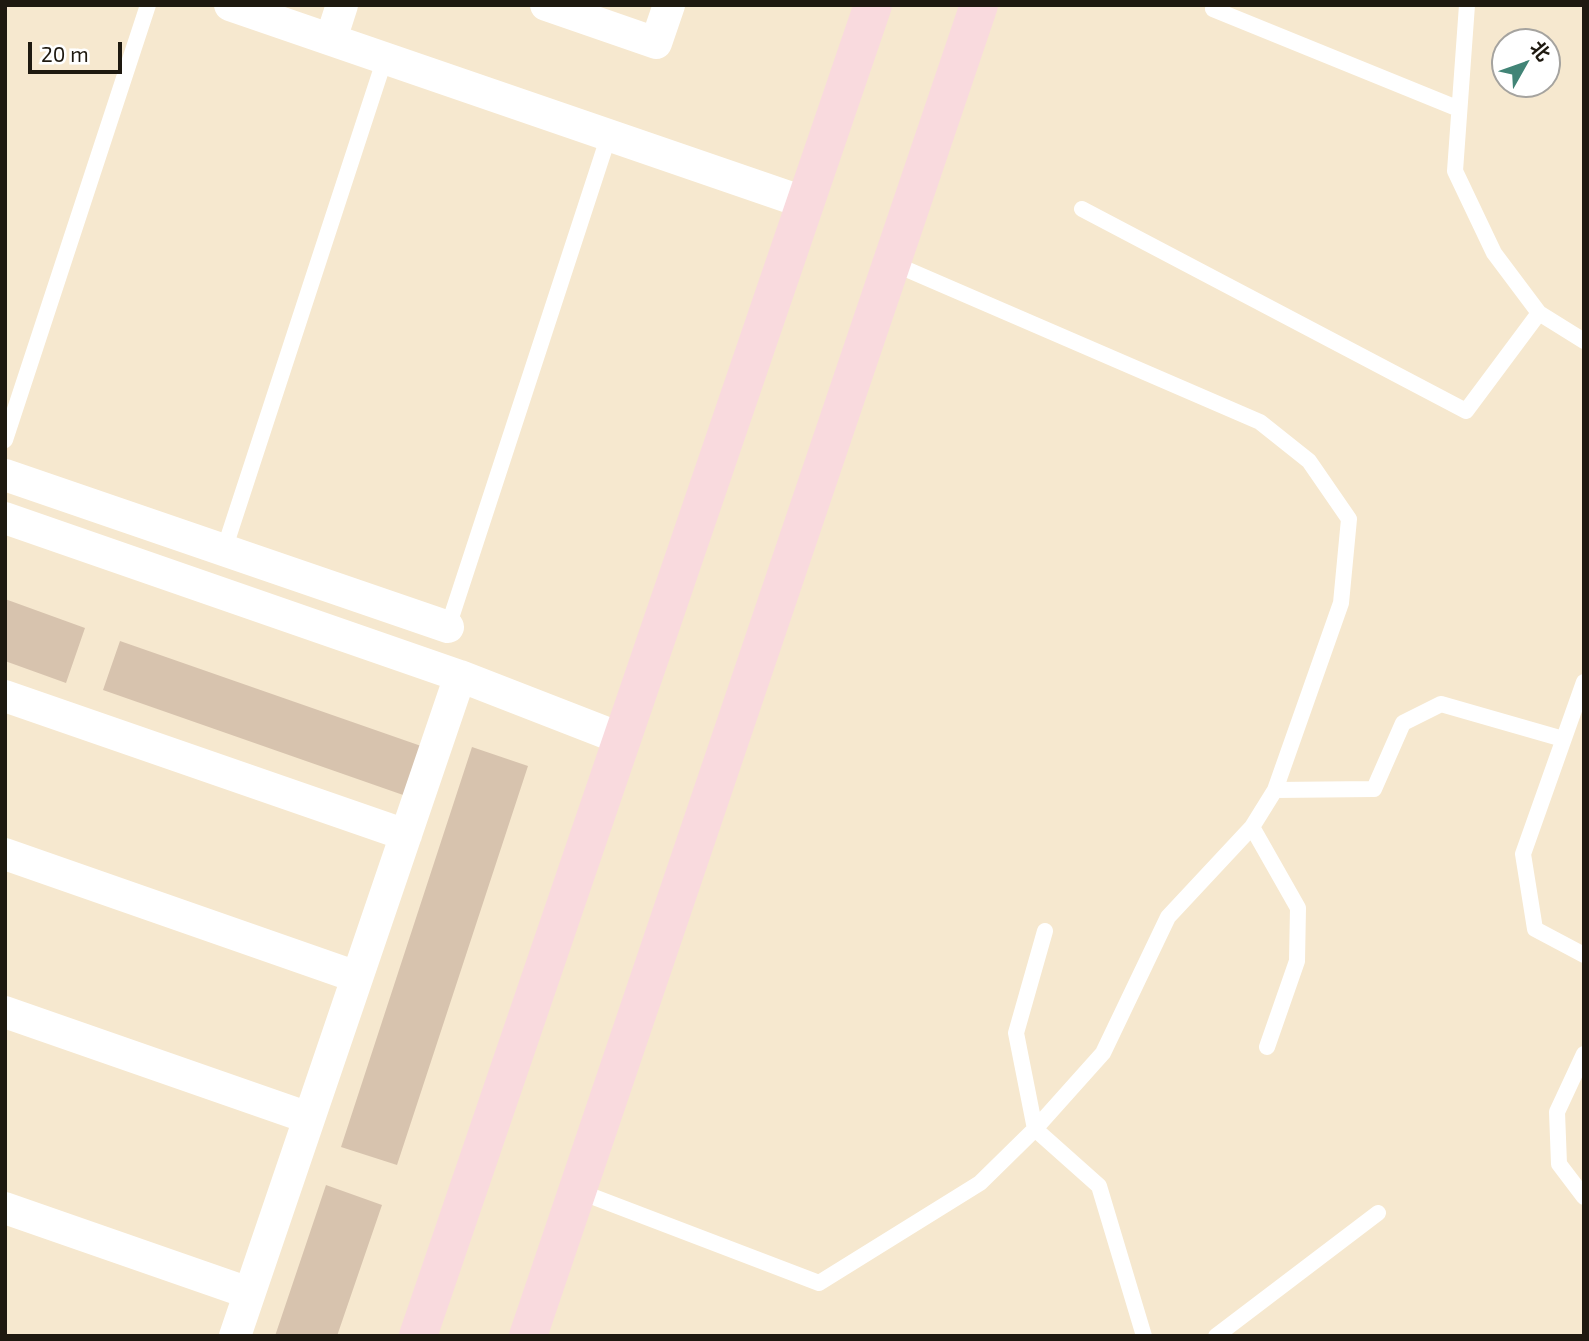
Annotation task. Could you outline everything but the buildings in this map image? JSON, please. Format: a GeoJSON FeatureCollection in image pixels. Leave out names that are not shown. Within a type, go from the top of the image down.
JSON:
{"type":"FeatureCollection","features":[{"type":"Feature","properties":{"kind":"main road"},"geometry":{"type":"LineString","coordinates":[[418,1336],[873,5]]}},
{"type":"Feature","properties":{"kind":"main road"},"geometry":{"type":"LineString","coordinates":[[528,1336],[979,5]]}},
{"type":"Feature","properties":{"kind":"street"},"geometry":{"type":"LineString","coordinates":[[230,5],[806,203]]}},
{"type":"Feature","properties":{"kind":"street"},"geometry":{"type":"LineString","coordinates":[[331,39],[342,5]]}},
{"type":"Feature","properties":{"kind":"street"},"geometry":{"type":"LineString","coordinates":[[545,5],[656,43],[669,5]]}},
{"type":"Feature","properties":{"kind":"street"},"geometry":{"type":"LineString","coordinates":[[5,475],[447,627]]}},
{"type":"Feature","properties":{"kind":"street"},"geometry":{"type":"LineString","coordinates":[[5,518],[460,676],[622,739]]}},
{"type":"Feature","properties":{"kind":"street"},"geometry":{"type":"LineString","coordinates":[[235,1336],[460,676]]}},
{"type":"Feature","properties":{"kind":"street"},"geometry":{"type":"LineString","coordinates":[[5,696],[406,835]]}},
{"type":"Feature","properties":{"kind":"street"},"geometry":{"type":"LineString","coordinates":[[5,855],[357,977]]}},
{"type":"Feature","properties":{"kind":"street"},"geometry":{"type":"LineString","coordinates":[[5,1012],[309,1118]]}},
{"type":"Feature","properties":{"kind":"street"},"geometry":{"type":"LineString","coordinates":[[5,1208],[249,1293]]}},
{"type":"Feature","properties":{"kind":"lane"},"geometry":{"type":"LineString","coordinates":[[5,440],[148,5]]}},
{"type":"Feature","properties":{"kind":"lane"},"geometry":{"type":"LineString","coordinates":[[1467,5],[1455,172],[1494,253],[1539,313],[1584,341]]}},
{"type":"Feature","properties":{"kind":"lane"},"geometry":{"type":"LineString","coordinates":[[1213,9],[1459,109]]}},
{"type":"Feature","properties":{"kind":"lane"},"geometry":{"type":"LineString","coordinates":[[223,550],[385,58]]}},
{"type":"Feature","properties":{"kind":"lane"},"geometry":{"type":"LineString","coordinates":[[447,627],[609,135]]}},
{"type":"Feature","properties":{"kind":"lane"},"geometry":{"type":"LineString","coordinates":[[1082,209],[1466,411],[1539,313]]}},
{"type":"Feature","properties":{"kind":"lane"},"geometry":{"type":"LineString","coordinates":[[578,1191],[819,1283],[980,1183],[1035,1129],[1103,1053],[1168,917],[1252,827],[1275,790],[1341,603],[1349,519],[1309,461],[1260,422],[892,263]]}},
{"type":"Feature","properties":{"kind":"lane"},"geometry":{"type":"LineString","coordinates":[[1584,681],[1523,854],[1535,929],[1584,955]]}},
{"type":"Feature","properties":{"kind":"lane"},"geometry":{"type":"LineString","coordinates":[[1275,790],[1374,789],[1403,723],[1441,704],[1563,739]]}},
{"type":"Feature","properties":{"kind":"lane"},"geometry":{"type":"LineString","coordinates":[[1252,827],[1298,908],[1297,961],[1267,1047]]}},
{"type":"Feature","properties":{"kind":"lane"},"geometry":{"type":"LineString","coordinates":[[1045,931],[1016,1033],[1035,1129],[1099,1186],[1144,1336]]}},
{"type":"Feature","properties":{"kind":"lane"},"geometry":{"type":"LineString","coordinates":[[1584,1054],[1558,1112],[1559,1164],[1584,1198]]}},
{"type":"Feature","properties":{"kind":"lane"},"geometry":{"type":"LineString","coordinates":[[1216,1336],[1378,1213]]}}]}
